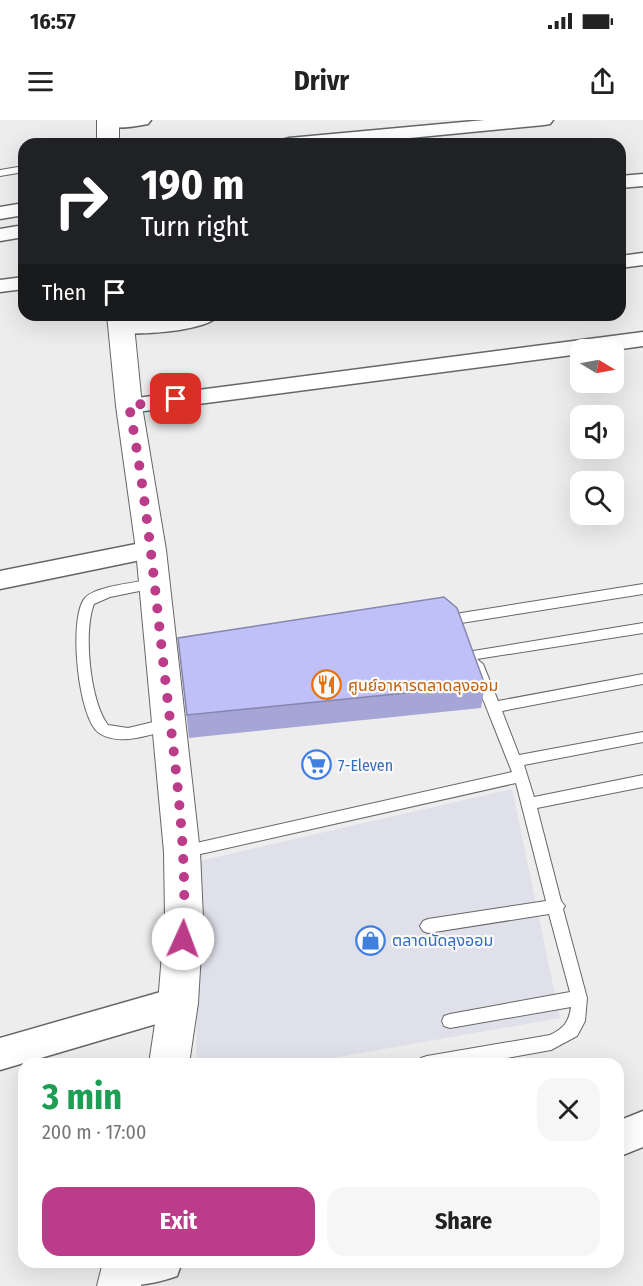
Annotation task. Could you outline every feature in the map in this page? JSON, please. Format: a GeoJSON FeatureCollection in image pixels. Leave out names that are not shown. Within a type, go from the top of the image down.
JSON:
{"type":"FeatureCollection","features":[{"type":"Feature","properties":{"kind":"street"},"geometry":{"type":"LineString","coordinates":[[108,138],[108,121],[142,120]]}},
{"type":"Feature","properties":{"kind":"street"},"geometry":{"type":"LineString","coordinates":[[353,138],[544,120]]}},
{"type":"Feature","properties":{"kind":"street"},"geometry":{"type":"LineString","coordinates":[[626,181],[643,180]]}},
{"type":"Feature","properties":{"kind":"street"},"geometry":{"type":"LineString","coordinates":[[0,213],[18,210]]}},
{"type":"Feature","properties":{"kind":"street"},"geometry":{"type":"LineString","coordinates":[[0,235],[18,232]]}},
{"type":"Feature","properties":{"kind":"street"},"geometry":{"type":"LineString","coordinates":[[626,261],[643,259]]}},
{"type":"Feature","properties":{"kind":"street"},"geometry":{"type":"LineString","coordinates":[[0,286],[18,283]]}},
{"type":"Feature","properties":{"kind":"street"},"geometry":{"type":"LineString","coordinates":[[121,321],[129,406],[155,584],[169,656],[171,723],[182,852],[184,918],[178,1003],[170,1058]]}},
{"type":"Feature","properties":{"kind":"street"},"geometry":{"type":"LineString","coordinates":[[146,321],[170,324],[189,321]]}},
{"type":"Feature","properties":{"kind":"street"},"geometry":{"type":"LineString","coordinates":[[129,406],[643,339]]}},
{"type":"Feature","properties":{"kind":"street"},"geometry":{"type":"LineString","coordinates":[[0,580],[151,550]]}},
{"type":"Feature","properties":{"kind":"street"},"geometry":{"type":"LineString","coordinates":[[0,1054],[178,1003]]}},
{"type":"Feature","properties":{"kind":"street"},"geometry":{"type":"LineString","coordinates":[[624,1137],[643,1129]]}},
{"type":"Feature","properties":{"kind":"lane"},"geometry":{"type":"LineString","coordinates":[[0,173],[18,170]]}},
{"type":"Feature","properties":{"kind":"lane"},"geometry":{"type":"LineString","coordinates":[[155,584],[98,596],[88,601],[82,615],[86,675],[93,711],[100,727],[111,732],[126,733],[171,723]]}},
{"type":"Feature","properties":{"kind":"lane"},"geometry":{"type":"LineString","coordinates":[[461,1058],[551,1042],[570,1034],[578,1021],[579,998],[557,906],[519,768],[462,628],[450,616],[643,589]]}},
{"type":"Feature","properties":{"kind":"lane"},"geometry":{"type":"LineString","coordinates":[[472,655],[643,628]]}},
{"type":"Feature","properties":{"kind":"lane"},"geometry":{"type":"LineString","coordinates":[[494,707],[643,679]]}},
{"type":"Feature","properties":{"kind":"lane"},"geometry":{"type":"LineString","coordinates":[[182,852],[643,737]]}},
{"type":"Feature","properties":{"kind":"lane"},"geometry":{"type":"LineString","coordinates":[[529,804],[643,781]]}},
{"type":"Feature","properties":{"kind":"lane"},"geometry":{"type":"LineString","coordinates":[[428,926],[557,906]]}},
{"type":"Feature","properties":{"kind":"lane"},"geometry":{"type":"LineString","coordinates":[[450,1021],[579,998]]}},
{"type":"Feature","properties":{"kind":"shaded area","name":"ตลาดนัดลุงออม"},"geometry":{"type":"Polygon","coordinates":[[[512,789],[560,1018],[332,1058],[196,1058],[199,861],[512,789]]]}},
{"type":"Feature","properties":{"kind":"building","name":"ศูนย์อาหารตลาดลุงออม"},"geometry":{"type":"Polygon","coordinates":[[[444,597],[457,608],[485,685],[187,715],[178,638],[444,597]]]}},
{"type":"Feature","properties":{"kind":"place","name":"ศูนย์อาหารตลาดลุงออม"},"geometry":{"type":"Point","coordinates":[327,685]}},
{"type":"Feature","properties":{"kind":"place","name":"7-Eleven"},"geometry":{"type":"Point","coordinates":[317,765]}},
{"type":"Feature","properties":{"kind":"place","name":"ตลาดนัดลุงออม"},"geometry":{"type":"Point","coordinates":[371,940]}},
{"type":"Feature","properties":{"kind":"route"},"geometry":{"type":"LineString","coordinates":[[176,399],[129,406],[151,550],[171,723],[182,852],[183,939]]}}]}
